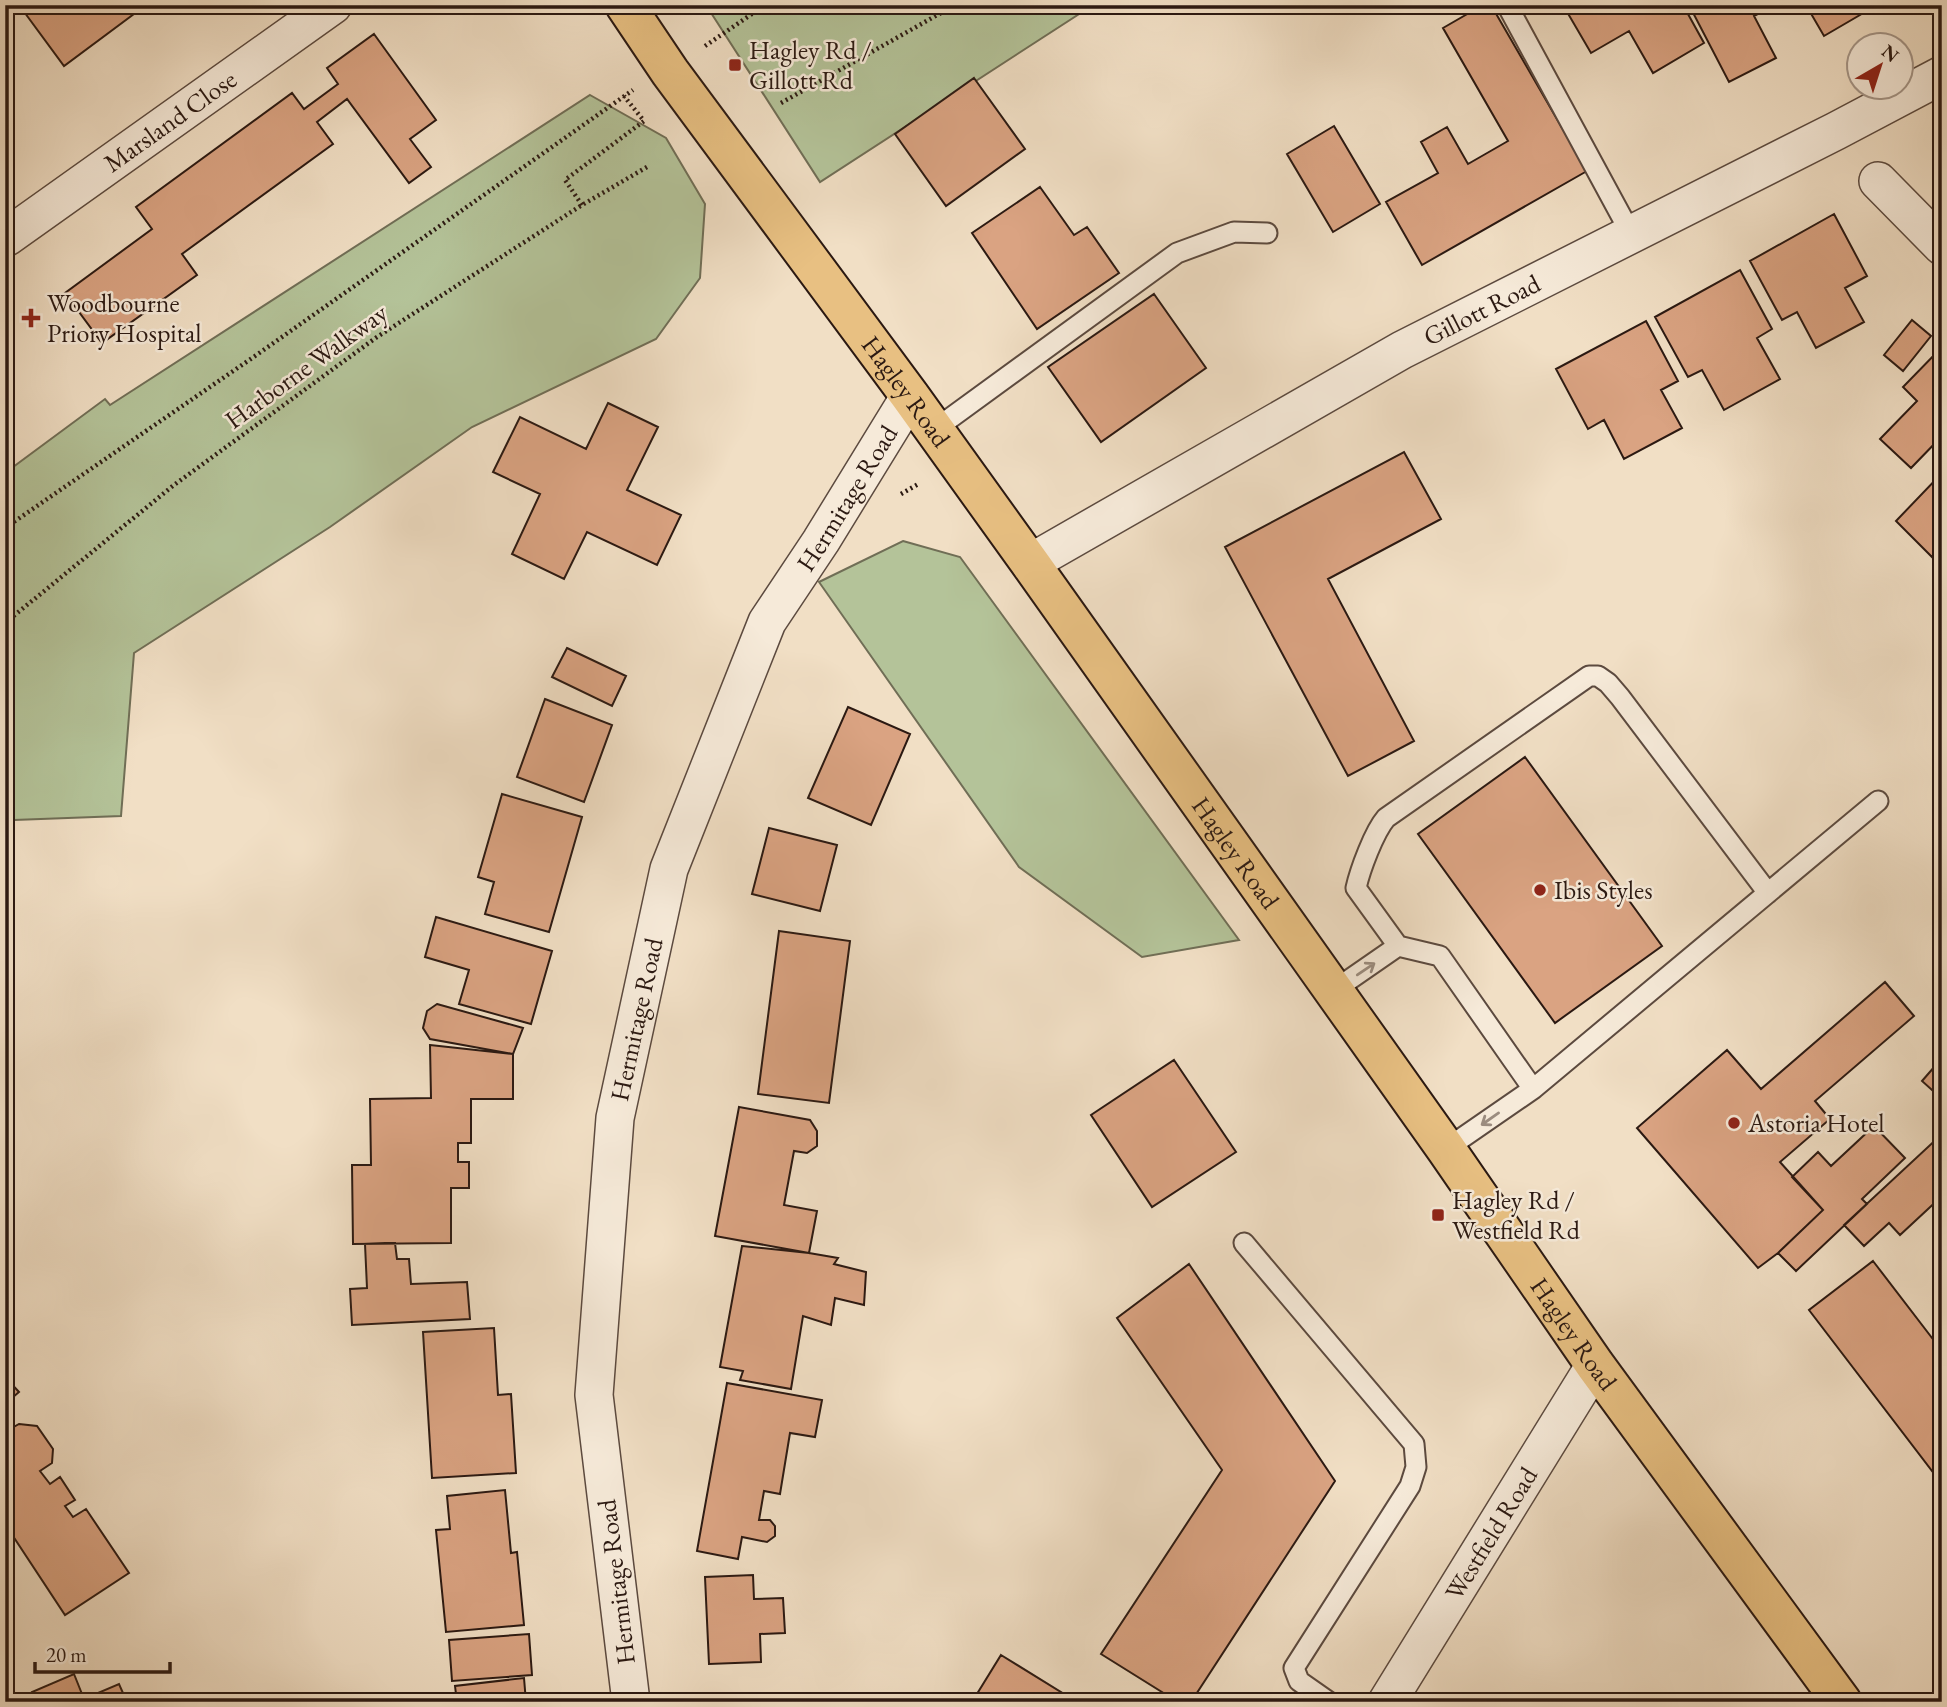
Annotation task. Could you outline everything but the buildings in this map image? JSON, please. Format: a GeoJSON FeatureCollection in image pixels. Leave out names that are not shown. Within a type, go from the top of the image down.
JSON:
{"type":"FeatureCollection","features":[{"type":"Feature","properties":{"kind":"highway","name":"Hagley Road"},"geometry":{"type":"LineString","coordinates":[[625,5],[670,72],[1030,563],[1446,1149],[1595,1365],[1842,1702]]}},
{"type":"Feature","properties":{"kind":"street","name":"Marsland Close"},"geometry":{"type":"LineString","coordinates":[[7,237],[333,5]]}},
{"type":"Feature","properties":{"kind":"street","name":"Gillott Road"},"geometry":{"type":"LineString","coordinates":[[1030,563],[1402,350],[1942,75]]}},
{"type":"Feature","properties":{"kind":"street"},"geometry":{"type":"LineString","coordinates":[[1878,181],[1942,246]]}},
{"type":"Feature","properties":{"kind":"street","name":"Hermitage Road"},"geometry":{"type":"LineString","coordinates":[[631,1702],[594,1395],[615,1118],[669,869],[767,622],[821,541],[910,396]]}},
{"type":"Feature","properties":{"kind":"street","name":"Westfield Road"},"geometry":{"type":"LineString","coordinates":[[1387,1702],[1595,1365]]}},
{"type":"Feature","properties":{"kind":"lane"},"geometry":{"type":"LineString","coordinates":[[1507,5],[1631,234]]}},
{"type":"Feature","properties":{"kind":"lane"},"geometry":{"type":"LineString","coordinates":[[934,430],[1177,253],[1234,232],[1267,233]]}},
{"type":"Feature","properties":{"kind":"lane"},"geometry":{"type":"LineString","coordinates":[[1533,1089],[1440,956],[1398,946],[1356,888],[1378,828],[1386,818],[1588,677],[1598,676],[1608,683],[1768,893]]}},
{"type":"Feature","properties":{"kind":"lane"},"geometry":{"type":"LineString","coordinates":[[1446,1149],[1533,1089],[1878,801]]}},
{"type":"Feature","properties":{"kind":"lane"},"geometry":{"type":"LineString","coordinates":[[1333,991],[1398,946]]}},
{"type":"Feature","properties":{"kind":"lane"},"geometry":{"type":"LineString","coordinates":[[1244,1243],[1414,1444],[1416,1468],[1410,1486],[1294,1668],[1300,1681],[1329,1702]]}},
{"type":"Feature","properties":{"kind":"path"},"geometry":{"type":"LineString","coordinates":[[670,72],[765,5]]}},
{"type":"Feature","properties":{"kind":"path"},"geometry":{"type":"LineString","coordinates":[[781,103],[955,5]]}},
{"type":"Feature","properties":{"kind":"path"},"geometry":{"type":"LineString","coordinates":[[5,528],[624,96],[644,121],[565,180],[582,205]]}},
{"type":"Feature","properties":{"kind":"path","name":"Harborne Walkway"},"geometry":{"type":"LineString","coordinates":[[5,623],[174,485],[377,337],[582,205],[647,167]]}},
{"type":"Feature","properties":{"kind":"path"},"geometry":{"type":"LineString","coordinates":[[891,500],[926,480],[984,499]]}},
{"type":"Feature","properties":{"kind":"green space"},"geometry":{"type":"Polygon","coordinates":[[[706,5],[1093,5],[820,182],[706,5]]]}},
{"type":"Feature","properties":{"kind":"green space"},"geometry":{"type":"Polygon","coordinates":[[[590,95],[666,138],[705,204],[700,278],[656,339],[472,427],[330,527],[134,653],[121,816],[14,820],[5,828],[5,473],[105,399],[110,405],[590,95]]]}},
{"type":"Feature","properties":{"kind":"green space"},"geometry":{"type":"Polygon","coordinates":[[[903,541],[960,557],[1239,940],[1142,957],[1019,867],[819,582],[903,541]]]}},
{"type":"Feature","properties":{"kind":"place","name":"Hagley Rd / Gillott Rd"},"geometry":{"type":"Point","coordinates":[735,65]}},
{"type":"Feature","properties":{"kind":"place","name":"Woodbourne Priory Hospital"},"geometry":{"type":"Point","coordinates":[31,318]}},
{"type":"Feature","properties":{"kind":"place","name":"Ibis Styles"},"geometry":{"type":"Point","coordinates":[1540,890]}},
{"type":"Feature","properties":{"kind":"place","name":"Astoria Hotel"},"geometry":{"type":"Point","coordinates":[1734,1123]}},
{"type":"Feature","properties":{"kind":"place","name":"Hagley Rd / Westfield Rd"},"geometry":{"type":"Point","coordinates":[1438,1215]}}]}
